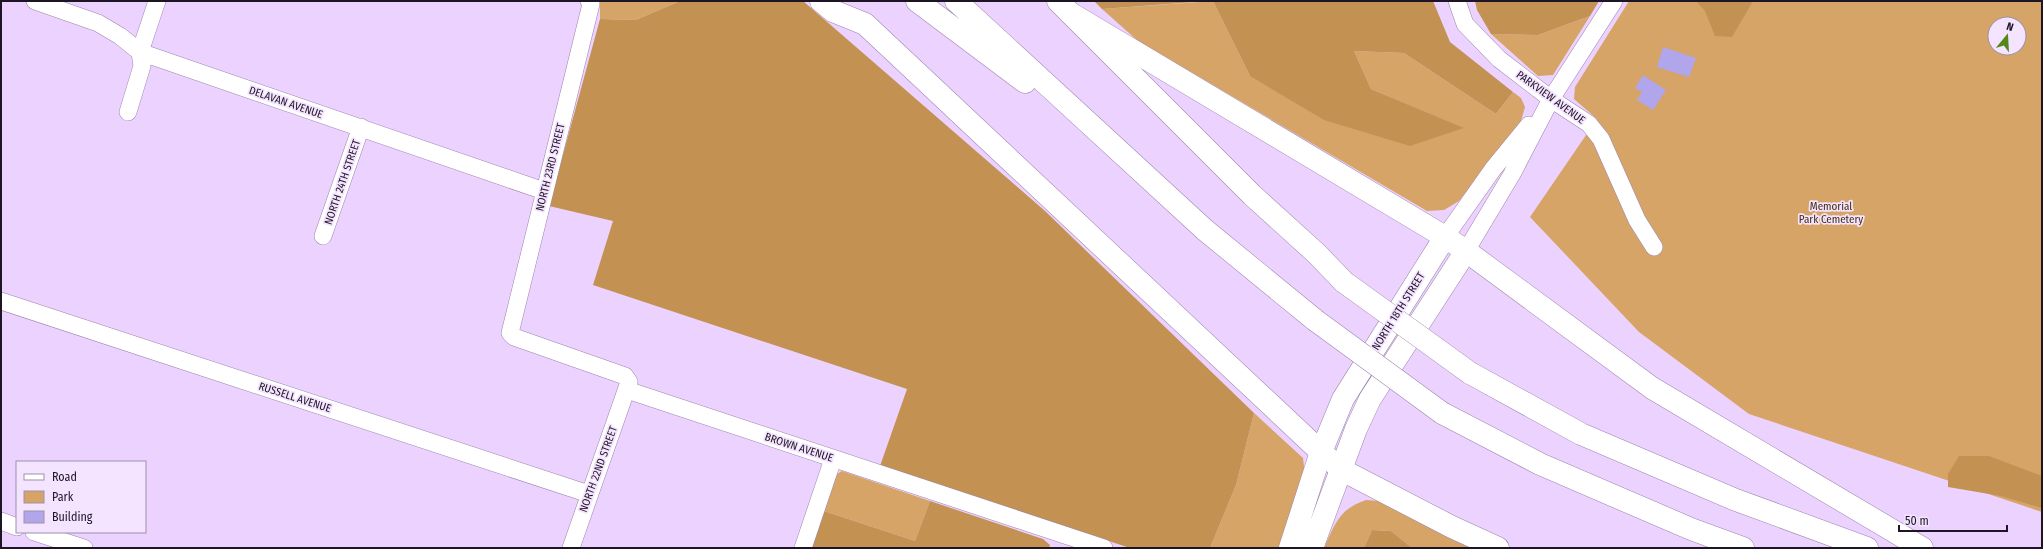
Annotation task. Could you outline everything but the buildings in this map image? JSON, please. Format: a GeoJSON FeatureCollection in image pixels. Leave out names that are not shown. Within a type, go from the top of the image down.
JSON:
{"type":"FeatureCollection","features":[{"type":"Feature","properties":{"kind":"main road"},"geometry":{"type":"LineString","coordinates":[[821,1],[833,11],[865,24]]}},
{"type":"Feature","properties":{"kind":"main road"},"geometry":{"type":"LineString","coordinates":[[841,1],[1321,452],[1342,470],[1452,527],[1498,548]]}},
{"type":"Feature","properties":{"kind":"main road"},"geometry":{"type":"LineString","coordinates":[[917,1],[1120,152]]}},
{"type":"Feature","properties":{"kind":"main road"},"geometry":{"type":"LineString","coordinates":[[956,1],[1205,230],[1315,320],[1442,413],[1540,464],[1691,529],[1743,548]]}},
{"type":"Feature","properties":{"kind":"main road"},"geometry":{"type":"LineString","coordinates":[[1064,7],[1466,250],[1652,388],[1922,548]]}},
{"type":"Feature","properties":{"kind":"main road"},"geometry":{"type":"LineString","coordinates":[[1064,7],[1252,195],[1317,254],[1344,282],[1470,373],[1581,434],[1736,500],[1867,548]]}},
{"type":"Feature","properties":{"kind":"main road","name":"NORTH 18TH STREET"},"geometry":{"type":"LineString","coordinates":[[1290,548],[1321,452],[1343,399],[1444,237]]}},
{"type":"Feature","properties":{"kind":"main road","name":"NORTH 18TH STREET"},"geometry":{"type":"LineString","coordinates":[[1312,548],[1356,429],[1370,399],[1466,250]]}},
{"type":"Feature","properties":{"kind":"street","name":"DELAVAN AVENUE"},"geometry":{"type":"LineString","coordinates":[[35,1],[98,23],[120,36],[140,52],[544,190]]}},
{"type":"Feature","properties":{"kind":"street"},"geometry":{"type":"LineString","coordinates":[[128,112],[142,66],[140,52],[157,1]]}},
{"type":"Feature","properties":{"kind":"street","name":"NORTH 23RD STREET"},"geometry":{"type":"LineString","coordinates":[[589,1],[591,4],[510,333],[514,337],[625,376],[629,382],[627,390]]}},
{"type":"Feature","properties":{"kind":"street","name":"PARKVIEW AVENUE"},"geometry":{"type":"LineString","coordinates":[[1457,1],[1465,24],[1499,59],[1551,99],[1589,124],[1600,139],[1637,220],[1654,247]]}},
{"type":"Feature","properties":{"kind":"street","name":"NORTH 18TH STREET"},"geometry":{"type":"LineString","coordinates":[[1466,250],[1512,174],[1551,99],[1614,1]]}},
{"type":"Feature","properties":{"kind":"street","name":"NORTH 18TH STREET"},"geometry":{"type":"LineString","coordinates":[[1444,237],[1493,168],[1551,99]]}},
{"type":"Feature","properties":{"kind":"street","name":"NORTH 24TH STREET"},"geometry":{"type":"LineString","coordinates":[[323,236],[361,127]]}},
{"type":"Feature","properties":{"kind":"street","name":"RUSSELL AVENUE"},"geometry":{"type":"LineString","coordinates":[[1,301],[589,494]]}},
{"type":"Feature","properties":{"kind":"street","name":"NORTH 22ND STREET"},"geometry":{"type":"LineString","coordinates":[[571,548],[627,390]]}},
{"type":"Feature","properties":{"kind":"street","name":"BROWN AVENUE"},"geometry":{"type":"LineString","coordinates":[[627,390],[834,459],[1065,542],[1104,548]]}},
{"type":"Feature","properties":{"kind":"street"},"geometry":{"type":"LineString","coordinates":[[803,548],[834,459]]}},
{"type":"Feature","properties":{"kind":"street"},"geometry":{"type":"LineString","coordinates":[[1,521],[16,527]]}},
{"type":"Feature","properties":{"kind":"street"},"geometry":{"type":"LineString","coordinates":[[37,533],[84,548]]}},
{"type":"Feature","properties":{"kind":"green space"},"geometry":{"type":"Polygon","coordinates":[[[600,1],[680,1],[636,20],[600,19],[600,1]]]}},
{"type":"Feature","properties":{"kind":"green space"},"geometry":{"type":"Polygon","coordinates":[[[1213,1],[1250,76],[1463,128],[1371,89],[1354,51],[1404,53],[1496,114],[1513,92],[1521,98],[1525,107],[1521,121],[1459,201],[1444,210],[1427,211],[1138,41],[1102,9],[1213,1]]]}},
{"type":"Feature","properties":{"kind":"green space","name":"Memorial Park Cemetery"},"geometry":{"type":"Polygon","coordinates":[[[1629,1],[2042,1],[2042,512],[1749,414],[1639,332],[1530,217],[1597,119],[1574,99],[1575,87],[1629,1]]]}},
{"type":"Feature","properties":{"kind":"green space"},"geometry":{"type":"Polygon","coordinates":[[[1590,16],[1553,75],[1538,76],[1491,34],[1538,35],[1590,16]]]}},
{"type":"Feature","properties":{"kind":"green space"},"geometry":{"type":"Polygon","coordinates":[[[1254,413],[1303,458],[1305,474],[1281,548],[1210,548],[1236,485],[1254,413]]]}},
{"type":"Feature","properties":{"kind":"green space"},"geometry":{"type":"Polygon","coordinates":[[[842,471],[930,501],[915,541],[824,511],[837,474],[842,471]]]}},
{"type":"Feature","properties":{"kind":"green space"},"geometry":{"type":"Polygon","coordinates":[[[1366,500],[1379,501],[1474,548],[1412,548],[1391,531],[1372,530],[1364,548],[1324,548],[1339,518],[1350,508],[1366,500]]]}},
{"type":"Feature","properties":{"kind":"shaded area"},"geometry":{"type":"Polygon","coordinates":[[[680,1],[803,1],[1045,211],[1254,413],[1236,485],[1210,548],[1130,548],[880,466],[907,389],[593,285],[613,221],[549,206],[600,19],[636,20],[680,1]]]}},
{"type":"Feature","properties":{"kind":"shaded area"},"geometry":{"type":"Polygon","coordinates":[[[1094,1],[1207,1],[1102,9],[1094,1]]]}},
{"type":"Feature","properties":{"kind":"shaded area"},"geometry":{"type":"Polygon","coordinates":[[[1213,1],[1433,1],[1450,42],[1513,92],[1496,114],[1404,53],[1354,51],[1371,89],[1464,128],[1410,146],[1324,120],[1250,76],[1213,1]]]}},
{"type":"Feature","properties":{"kind":"shaded area"},"geometry":{"type":"Polygon","coordinates":[[[1475,1],[1599,1],[1590,16],[1538,35],[1491,34],[1477,10],[1475,1]]]}},
{"type":"Feature","properties":{"kind":"shaded area"},"geometry":{"type":"Polygon","coordinates":[[[1696,1],[1753,1],[1732,37],[1715,36],[1705,11],[1696,1]]]}},
{"type":"Feature","properties":{"kind":"shaded area"},"geometry":{"type":"Polygon","coordinates":[[[1959,456],[1989,456],[2042,476],[2042,508],[2001,496],[1948,487],[1948,474],[1959,456]]]}},
{"type":"Feature","properties":{"kind":"shaded area"},"geometry":{"type":"Polygon","coordinates":[[[930,501],[1043,539],[1050,545],[1049,548],[811,548],[824,511],[915,541],[930,501]]]}},
{"type":"Feature","properties":{"kind":"shaded area"},"geometry":{"type":"Polygon","coordinates":[[[1372,530],[1391,531],[1412,548],[1364,548],[1372,530]]]}}]}
